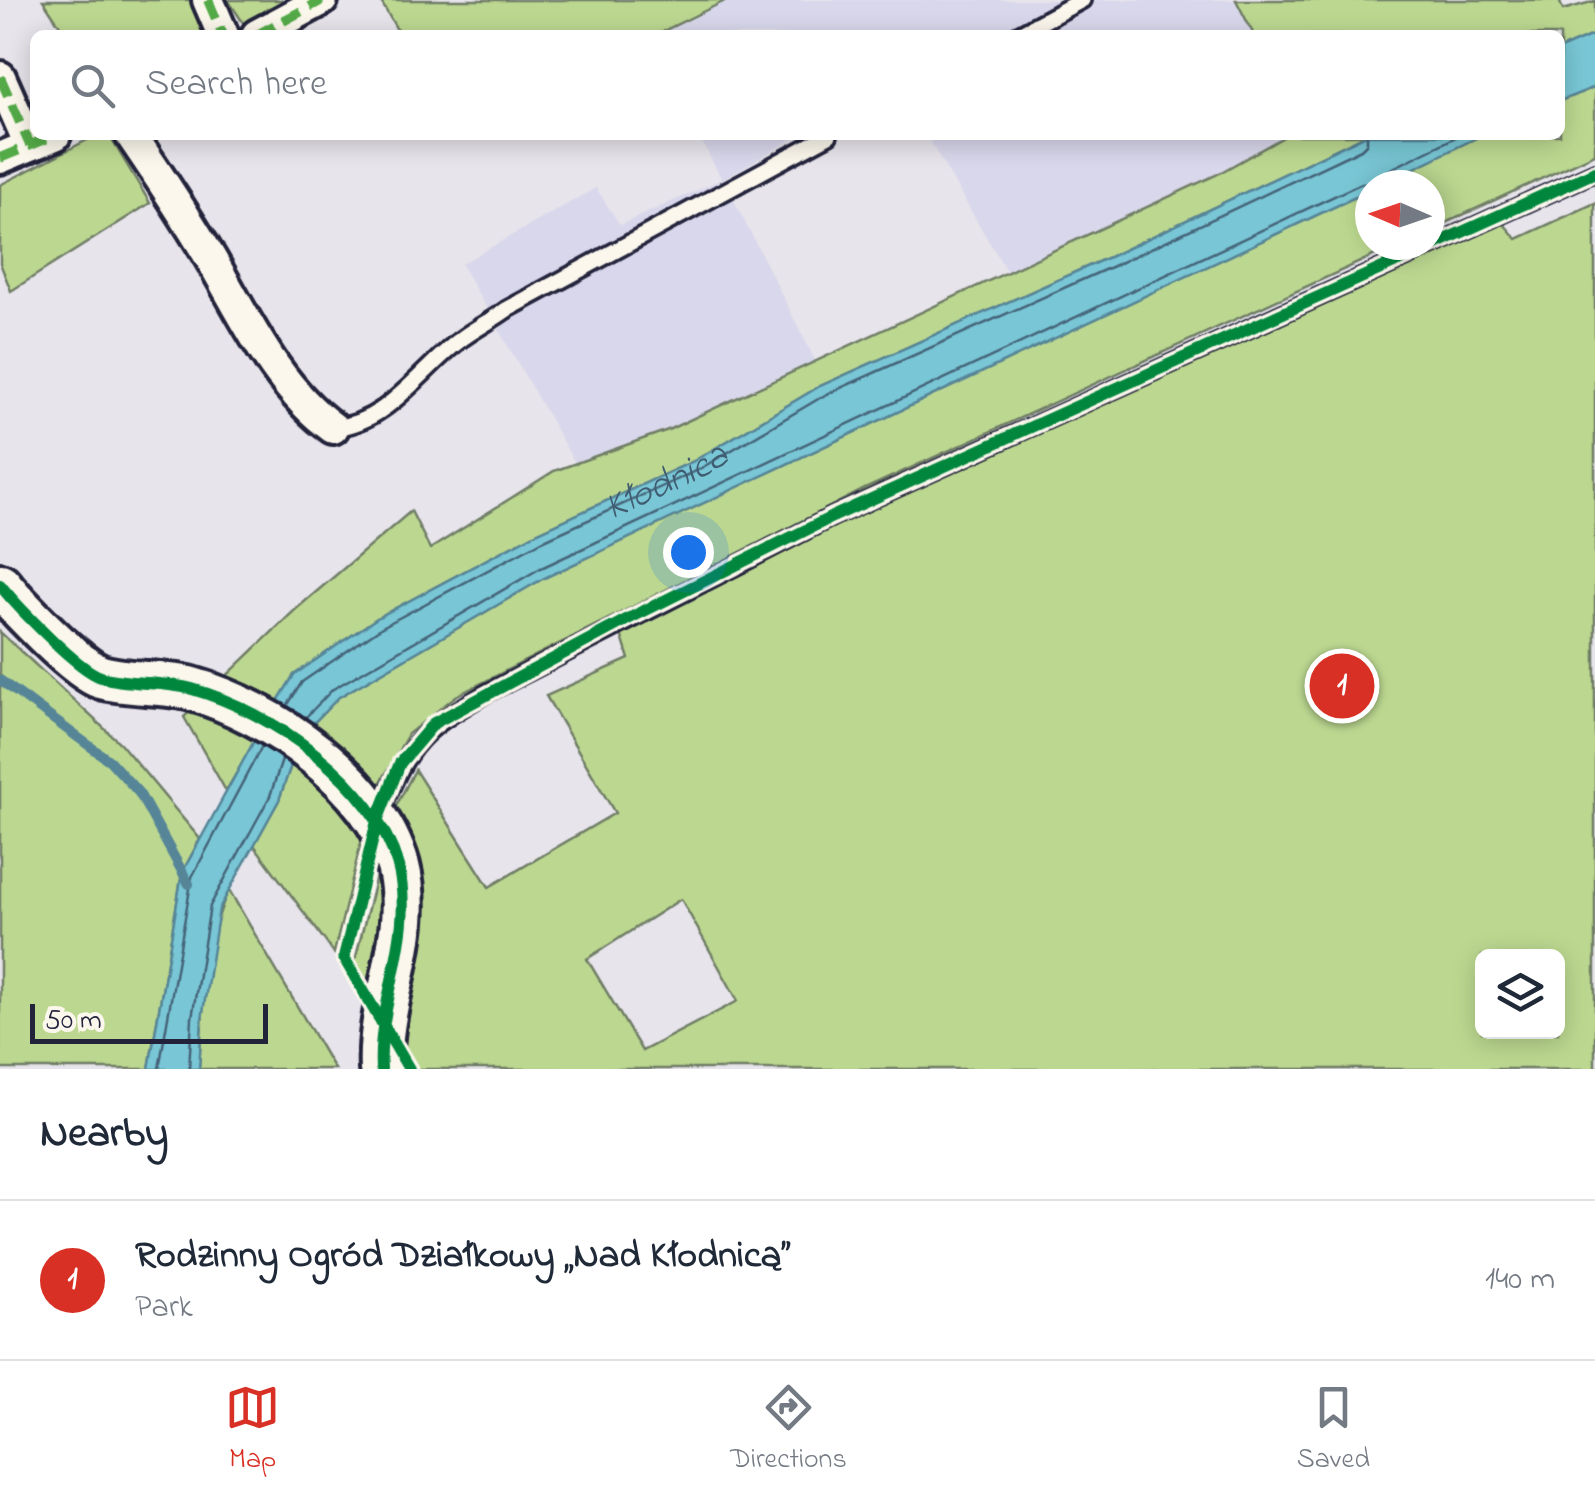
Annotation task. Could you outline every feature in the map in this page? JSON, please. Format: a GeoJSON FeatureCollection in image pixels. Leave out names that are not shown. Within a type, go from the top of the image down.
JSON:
{"type":"FeatureCollection","features":[{"type":"Feature","properties":{"kind":"street"},"geometry":{"type":"LineString","coordinates":[[208,0],[221,30]]}},
{"type":"Feature","properties":{"kind":"street"},"geometry":{"type":"LineString","coordinates":[[266,30],[322,0]]}},
{"type":"Feature","properties":{"kind":"street"},"geometry":{"type":"LineString","coordinates":[[0,77],[30,121]]}},
{"type":"Feature","properties":{"kind":"street"},"geometry":{"type":"LineString","coordinates":[[0,158],[43,140]]}},
{"type":"Feature","properties":{"kind":"street"},"geometry":{"type":"LineString","coordinates":[[135,140],[254,333],[307,406],[333,428]]}},
{"type":"Feature","properties":{"kind":"street"},"geometry":{"type":"LineString","coordinates":[[0,586],[50,638],[98,676],[188,688],[249,712],[340,772],[376,821],[397,864],[402,894],[402,932],[383,1024],[381,1069]]}},
{"type":"Feature","properties":{"kind":"lane"},"geometry":{"type":"LineString","coordinates":[[1026,30],[1082,0]]}},
{"type":"Feature","properties":{"kind":"lane"},"geometry":{"type":"LineString","coordinates":[[333,428],[351,426],[397,400],[462,338],[506,310],[820,140]]}},
{"type":"Feature","properties":{"kind":"lane"},"geometry":{"type":"LineString","coordinates":[[376,821],[400,763],[434,723],[487,694],[832,518],[1595,172]]}},
{"type":"Feature","properties":{"kind":"shaded area"},"geometry":{"type":"Polygon","coordinates":[[[727,0],[1236,0],[1251,30],[666,30],[727,0]]]}},
{"type":"Feature","properties":{"kind":"shaded area"},"geometry":{"type":"Polygon","coordinates":[[[701,140],[791,140],[723,179],[816,362],[668,430],[575,463],[461,264],[596,188],[620,225],[722,179],[701,140]]]}},
{"type":"Feature","properties":{"kind":"shaded area"},"geometry":{"type":"Polygon","coordinates":[[[929,140],[1278,140],[1216,175],[1007,272],[929,140]]]}},
{"type":"Feature","properties":{"kind":"green space"},"geometry":{"type":"Polygon","coordinates":[[[43,0],[191,0],[201,30],[63,30],[43,0]]]}},
{"type":"Feature","properties":{"kind":"green space"},"geometry":{"type":"Polygon","coordinates":[[[228,0],[296,0],[244,24],[228,0]]]}},
{"type":"Feature","properties":{"kind":"green space"},"geometry":{"type":"Polygon","coordinates":[[[380,0],[727,0],[665,30],[397,30],[380,0]]]}},
{"type":"Feature","properties":{"kind":"green space"},"geometry":{"type":"Polygon","coordinates":[[[1236,0],[1559,0],[1563,10],[1595,1],[1595,34],[1565,47],[1565,30],[1251,30],[1236,0]]]}},
{"type":"Feature","properties":{"kind":"green space"},"geometry":{"type":"Polygon","coordinates":[[[1595,87],[1595,154],[1445,223],[1445,170],[1411,170],[1472,140],[1565,140],[1565,99],[1595,87]]]}},
{"type":"Feature","properties":{"kind":"green space"},"geometry":{"type":"Polygon","coordinates":[[[87,140],[112,140],[150,203],[11,291],[0,263],[0,185],[87,140]]]}},
{"type":"Feature","properties":{"kind":"green space"},"geometry":{"type":"Polygon","coordinates":[[[1278,140],[1355,140],[1109,257],[820,386],[694,461],[536,533],[377,618],[294,675],[226,791],[184,717],[295,610],[411,511],[430,549],[554,471],[668,430],[1216,175],[1278,140]]]}},
{"type":"Feature","properties":{"kind":"green space"},"geometry":{"type":"Polygon","coordinates":[[[1355,197],[1355,260],[1364,260],[865,489],[456,696],[408,734],[372,798],[334,953],[254,845],[279,800],[301,736],[339,697],[544,578],[1355,197]]]}},
{"type":"Feature","properties":{"kind":"green space"},"geometry":{"type":"Polygon","coordinates":[[[1595,203],[1595,1069],[417,1069],[355,961],[391,816],[415,770],[489,887],[615,813],[546,696],[629,659],[621,634],[838,523],[1421,260],[1445,260],[1445,249],[1503,223],[1517,239],[1595,203]],[[681,899],[587,959],[642,1051],[738,1001],[681,899]]]}},
{"type":"Feature","properties":{"kind":"green space"},"geometry":{"type":"Polygon","coordinates":[[[0,632],[120,743],[200,839],[182,873],[149,1069],[0,1069],[0,632]]]}},
{"type":"Feature","properties":{"kind":"green space"},"geometry":{"type":"Polygon","coordinates":[[[229,890],[334,1069],[199,1069],[210,953],[229,890]]]}},
{"type":"Feature","properties":{"kind":"water"},"geometry":{"type":"Polygon","coordinates":[[[1595,34],[1595,87],[1565,99],[1565,47],[1595,34]]]}},
{"type":"Feature","properties":{"kind":"water","name":"Kłodnica"},"geometry":{"type":"Polygon","coordinates":[[[1355,140],[1472,140],[1411,170],[1355,170],[1355,197],[544,578],[339,697],[301,736],[279,800],[219,909],[202,1019],[199,1069],[149,1069],[182,873],[294,675],[377,618],[536,533],[694,461],[820,386],[1109,257],[1355,140]]]}},
{"type":"Feature","properties":{"kind":"waterway"},"geometry":{"type":"LineString","coordinates":[[0,680],[110,761],[139,793],[189,884]]}},
{"type":"Feature","properties":{"kind":"marked path"},"geometry":{"type":"LineString","coordinates":[[208,0],[221,30]]}},
{"type":"Feature","properties":{"kind":"marked path"},"geometry":{"type":"LineString","coordinates":[[266,30],[322,0]]}},
{"type":"Feature","properties":{"kind":"marked path"},"geometry":{"type":"LineString","coordinates":[[0,77],[30,145]]}},
{"type":"Feature","properties":{"kind":"marked path"},"geometry":{"type":"LineString","coordinates":[[0,158],[43,140]]}},
{"type":"Feature","properties":{"kind":"cycle path"},"geometry":{"type":"LineString","coordinates":[[409,1069],[344,958],[377,821],[400,763],[434,723],[628,619],[832,517],[1595,172]]}},
{"type":"Feature","properties":{"kind":"cycle path"},"geometry":{"type":"LineString","coordinates":[[0,585],[48,636],[91,672],[112,679],[192,689],[254,714],[316,755],[367,806],[386,835],[398,866],[402,891],[402,917],[384,1018],[381,1069]]}},
{"type":"Feature","properties":{"kind":"place","name":"Rodzinny Ogród Działkowy „Nad Kłodnicą”"},"geometry":{"type":"Point","coordinates":[1342,686]}}]}
